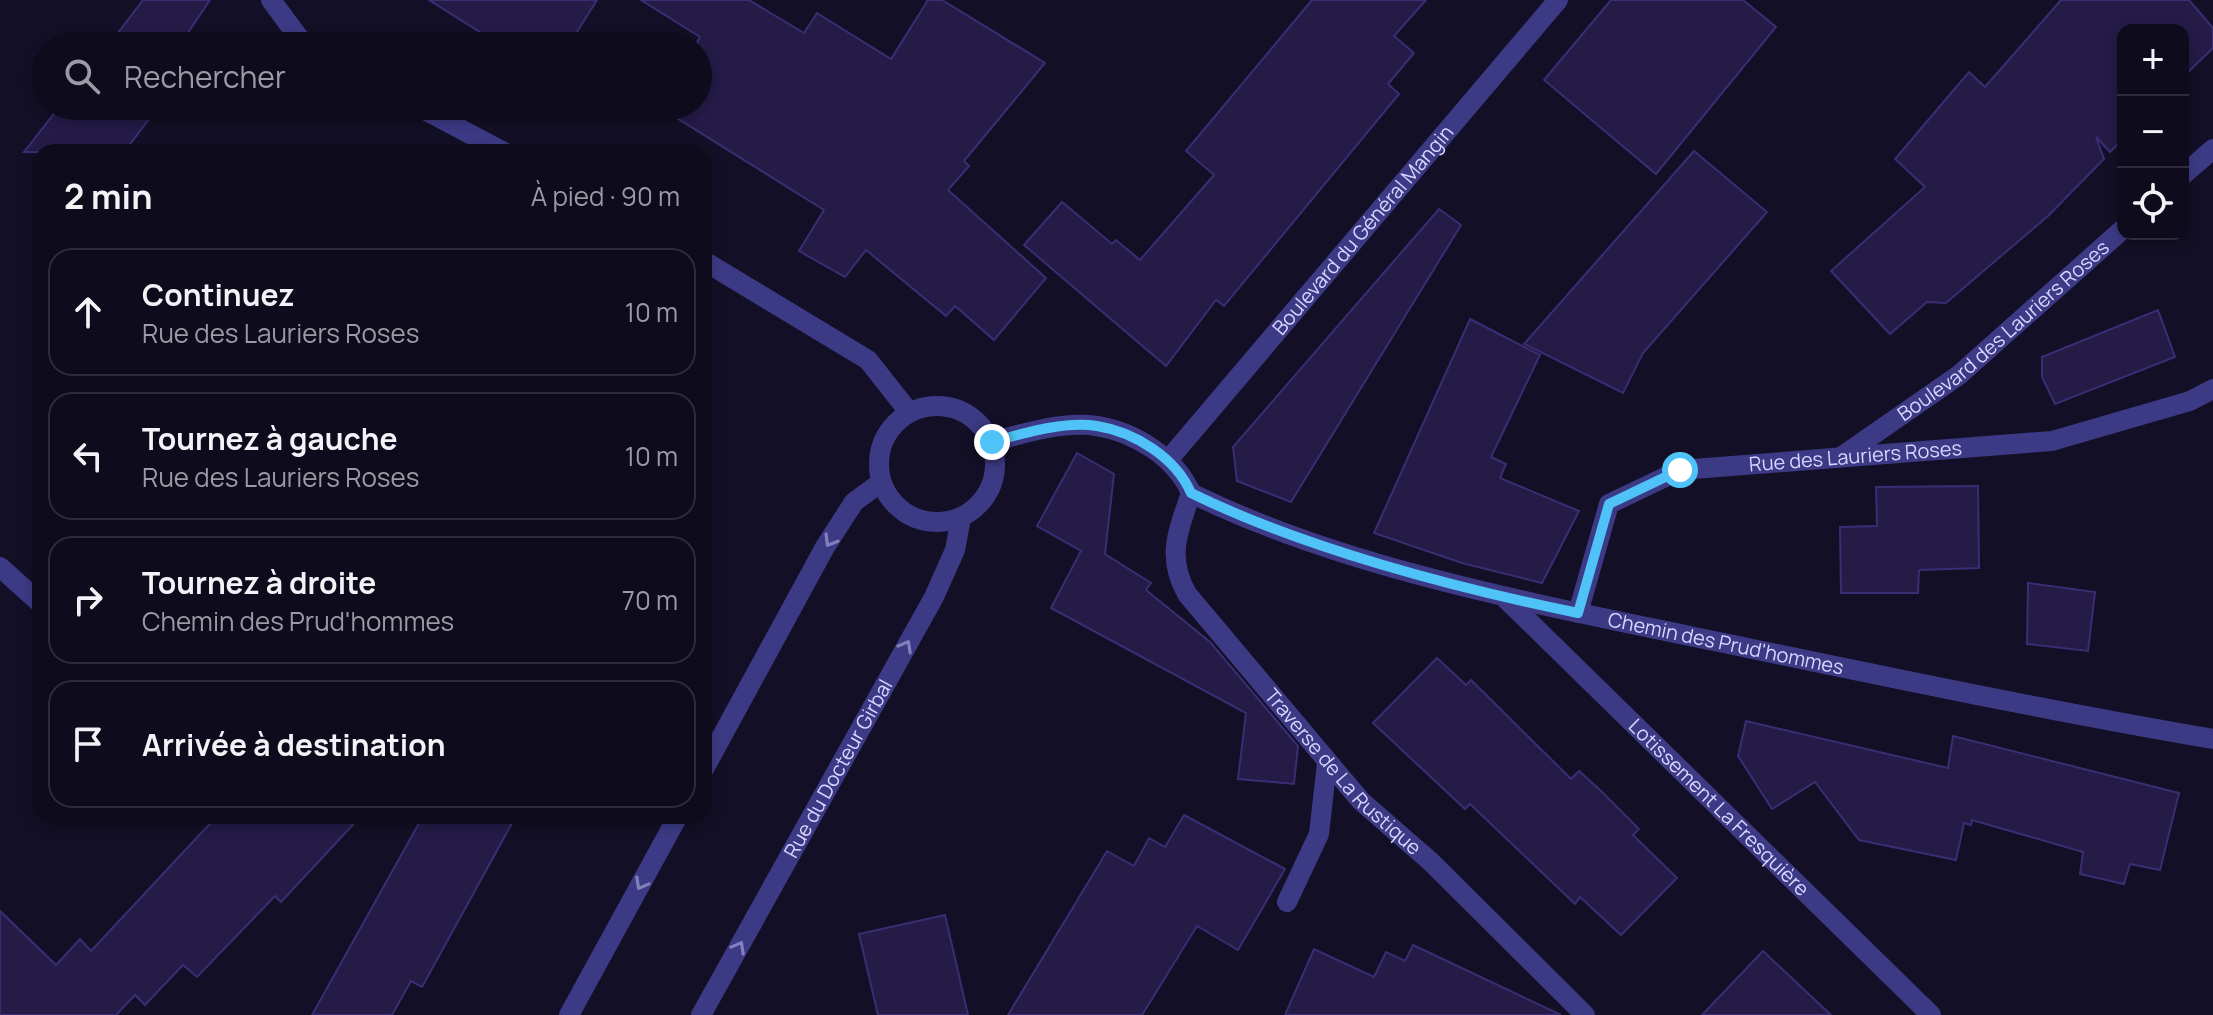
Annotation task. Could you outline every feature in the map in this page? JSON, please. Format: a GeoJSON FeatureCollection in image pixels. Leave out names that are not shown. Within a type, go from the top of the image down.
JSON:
{"type":"FeatureCollection","features":[{"type":"Feature","properties":{"kind":"street"},"geometry":{"type":"LineString","coordinates":[[271,0],[295,32]]}},
{"type":"Feature","properties":{"kind":"street","name":"Boulevard du Général Mangin"},"geometry":{"type":"LineString","coordinates":[[1169,459],[1558,0]]}},
{"type":"Feature","properties":{"kind":"street"},"geometry":{"type":"LineString","coordinates":[[443,120],[489,144]]}},
{"type":"Feature","properties":{"kind":"street"},"geometry":{"type":"LineString","coordinates":[[2189,170],[2213,149]]}},
{"type":"Feature","properties":{"kind":"street","name":"Boulevard des Lauriers Roses"},"geometry":{"type":"LineString","coordinates":[[1841,457],[1959,375],[2117,234]]}},
{"type":"Feature","properties":{"kind":"street"},"geometry":{"type":"LineString","coordinates":[[712,266],[868,360],[909,412]]}},
{"type":"Feature","properties":{"kind":"street","name":"Rue des Lauriers Roses"},"geometry":{"type":"LineString","coordinates":[[1578,613],[1609,504],[1680,470],[2052,441],[2190,401],[2213,389]]}},
{"type":"Feature","properties":{"kind":"street"},"geometry":{"type":"LineString","coordinates":[[928,405],[947,406],[966,413],[982,425],[992,442],[996,460],[987,495],[961,518],[929,522],[909,514],[899,509],[880,483],[878,463],[881,443],[893,425],[909,412],[928,405]]}},
{"type":"Feature","properties":{"kind":"street"},"geometry":{"type":"LineString","coordinates":[[992,442],[1039,430],[1097,426],[1131,438],[1169,459],[1184,477],[1191,493]]}},
{"type":"Feature","properties":{"kind":"street"},"geometry":{"type":"LineString","coordinates":[[712,754],[825,547],[854,502],[880,483]]}},
{"type":"Feature","properties":{"kind":"street","name":"Chemin des Prud'hommes"},"geometry":{"type":"LineString","coordinates":[[1191,493],[1230,512],[1344,551],[1506,599],[2051,711],[2213,739]]}},
{"type":"Feature","properties":{"kind":"street","name":"Traverse de La Rustique"},"geometry":{"type":"LineString","coordinates":[[1191,493],[1176,541],[1175,572],[1187,594],[1361,801],[1430,861],[1585,1015]]}},
{"type":"Feature","properties":{"kind":"street","name":"Rue du Docteur Girbal"},"geometry":{"type":"LineString","coordinates":[[701,1015],[934,597],[955,550],[961,518]]}},
{"type":"Feature","properties":{"kind":"street"},"geometry":{"type":"LineString","coordinates":[[0,567],[32,596]]}},
{"type":"Feature","properties":{"kind":"street","name":"Lotissement La Fresquière"},"geometry":{"type":"LineString","coordinates":[[1506,599],[1931,1015]]}},
{"type":"Feature","properties":{"kind":"street"},"geometry":{"type":"LineString","coordinates":[[1287,902],[1319,834],[1327,763]]}},
{"type":"Feature","properties":{"kind":"street"},"geometry":{"type":"LineString","coordinates":[[569,1015],[674,824]]}},
{"type":"Feature","properties":{"kind":"building"},"geometry":{"type":"Polygon","coordinates":[[[143,0],[210,0],[188,32],[119,32],[143,0]]]}},
{"type":"Feature","properties":{"kind":"building"},"geometry":{"type":"Polygon","coordinates":[[[429,0],[597,0],[577,32],[480,32],[429,0]]]}},
{"type":"Feature","properties":{"kind":"building"},"geometry":{"type":"Polygon","coordinates":[[[641,0],[749,0],[804,33],[817,13],[891,59],[928,0],[942,0],[1045,63],[964,161],[969,166],[948,190],[1046,278],[994,340],[955,306],[946,316],[866,250],[845,277],[799,251],[824,210],[680,120],[712,120],[712,32],[692,32],[641,0]]]}},
{"type":"Feature","properties":{"kind":"building"},"geometry":{"type":"Polygon","coordinates":[[[1312,0],[1426,0],[1394,36],[1414,53],[1388,84],[1399,94],[1224,306],[1216,300],[1166,366],[1024,245],[1062,202],[1112,244],[1116,240],[1140,260],[1214,175],[1186,151],[1312,0]]]}},
{"type":"Feature","properties":{"kind":"building"},"geometry":{"type":"Polygon","coordinates":[[[1611,0],[1743,0],[1776,27],[1656,174],[1544,80],[1611,0]]]}},
{"type":"Feature","properties":{"kind":"building"},"geometry":{"type":"Polygon","coordinates":[[[2061,0],[2189,0],[2213,28],[2213,48],[2189,71],[2189,24],[2117,24],[2117,145],[2110,152],[2096,137],[2104,159],[2048,216],[1946,303],[1927,302],[1890,334],[1831,271],[1925,187],[1895,159],[1969,72],[1985,87],[2061,0]]]}},
{"type":"Feature","properties":{"kind":"building"},"geometry":{"type":"Polygon","coordinates":[[[49,120],[148,120],[130,144],[32,144],[32,152],[24,152],[49,120]]]}},
{"type":"Feature","properties":{"kind":"building"},"geometry":{"type":"Polygon","coordinates":[[[1694,151],[1767,212],[1643,353],[1623,393],[1524,344],[1694,151]]]}},
{"type":"Feature","properties":{"kind":"building"},"geometry":{"type":"Polygon","coordinates":[[[1439,209],[1461,225],[1291,502],[1237,481],[1233,447],[1439,209]]]}},
{"type":"Feature","properties":{"kind":"building"},"geometry":{"type":"Polygon","coordinates":[[[2158,310],[2175,357],[2055,404],[2042,377],[2042,357],[2158,310]]]}},
{"type":"Feature","properties":{"kind":"building"},"geometry":{"type":"Polygon","coordinates":[[[1470,319],[1540,355],[1491,457],[1506,464],[1500,478],[1579,511],[1542,583],[1462,563],[1374,533],[1470,319]]]}},
{"type":"Feature","properties":{"kind":"building"},"geometry":{"type":"Polygon","coordinates":[[[1077,453],[1114,474],[1105,554],[1151,583],[1146,590],[1210,642],[1298,746],[1294,784],[1238,779],[1246,713],[1051,608],[1081,551],[1037,526],[1077,453]]]}},
{"type":"Feature","properties":{"kind":"building"},"geometry":{"type":"Polygon","coordinates":[[[1978,486],[1979,568],[1919,570],[1918,593],[1841,593],[1840,527],[1877,526],[1876,487],[1978,486]]]}},
{"type":"Feature","properties":{"kind":"building"},"geometry":{"type":"Polygon","coordinates":[[[2028,583],[2095,592],[2088,651],[2027,644],[2028,583]]]}},
{"type":"Feature","properties":{"kind":"building"},"geometry":{"type":"Polygon","coordinates":[[[1437,658],[1466,685],[1471,680],[1571,779],[1579,771],[1600,790],[1639,829],[1633,835],[1677,878],[1621,935],[1580,897],[1575,904],[1470,804],[1465,809],[1373,723],[1437,658]]]}},
{"type":"Feature","properties":{"kind":"building"},"geometry":{"type":"Polygon","coordinates":[[[1746,721],[1948,768],[1953,736],[2179,793],[2160,870],[2130,864],[2124,884],[2080,874],[2083,852],[1972,820],[1971,825],[1964,823],[1956,860],[1859,840],[1815,782],[1772,809],[1738,756],[1746,721]]]}},
{"type":"Feature","properties":{"kind":"building"},"geometry":{"type":"Polygon","coordinates":[[[1184,815],[1285,869],[1238,950],[1197,926],[1142,1015],[1008,1015],[1107,851],[1134,866],[1149,838],[1165,847],[1184,815]]]}},
{"type":"Feature","properties":{"kind":"building"},"geometry":{"type":"Polygon","coordinates":[[[210,824],[354,824],[281,902],[275,896],[197,977],[183,965],[145,1005],[135,995],[116,1015],[0,1015],[0,911],[56,965],[80,939],[91,951],[210,824]]]}},
{"type":"Feature","properties":{"kind":"building"},"geometry":{"type":"Polygon","coordinates":[[[419,824],[512,824],[422,987],[411,981],[392,1015],[312,1015],[419,824]]]}},
{"type":"Feature","properties":{"kind":"building"},"geometry":{"type":"Polygon","coordinates":[[[945,915],[968,1015],[878,1015],[859,934],[945,915]]]}},
{"type":"Feature","properties":{"kind":"building"},"geometry":{"type":"Polygon","coordinates":[[[1413,945],[1561,1015],[1285,1015],[1314,949],[1374,977],[1386,952],[1405,961],[1413,945]]]}},
{"type":"Feature","properties":{"kind":"building"},"geometry":{"type":"Polygon","coordinates":[[[1763,951],[1831,1015],[1702,1015],[1763,951]]]}},
{"type":"Feature","properties":{"kind":"route"},"geometry":{"type":"LineString","coordinates":[[992,442],[1054,428],[1097,426],[1131,438],[1169,459],[1184,477],[1191,493],[1230,512],[1359,556],[1506,599],[1578,613],[1609,504],[1680,470]]}}]}
